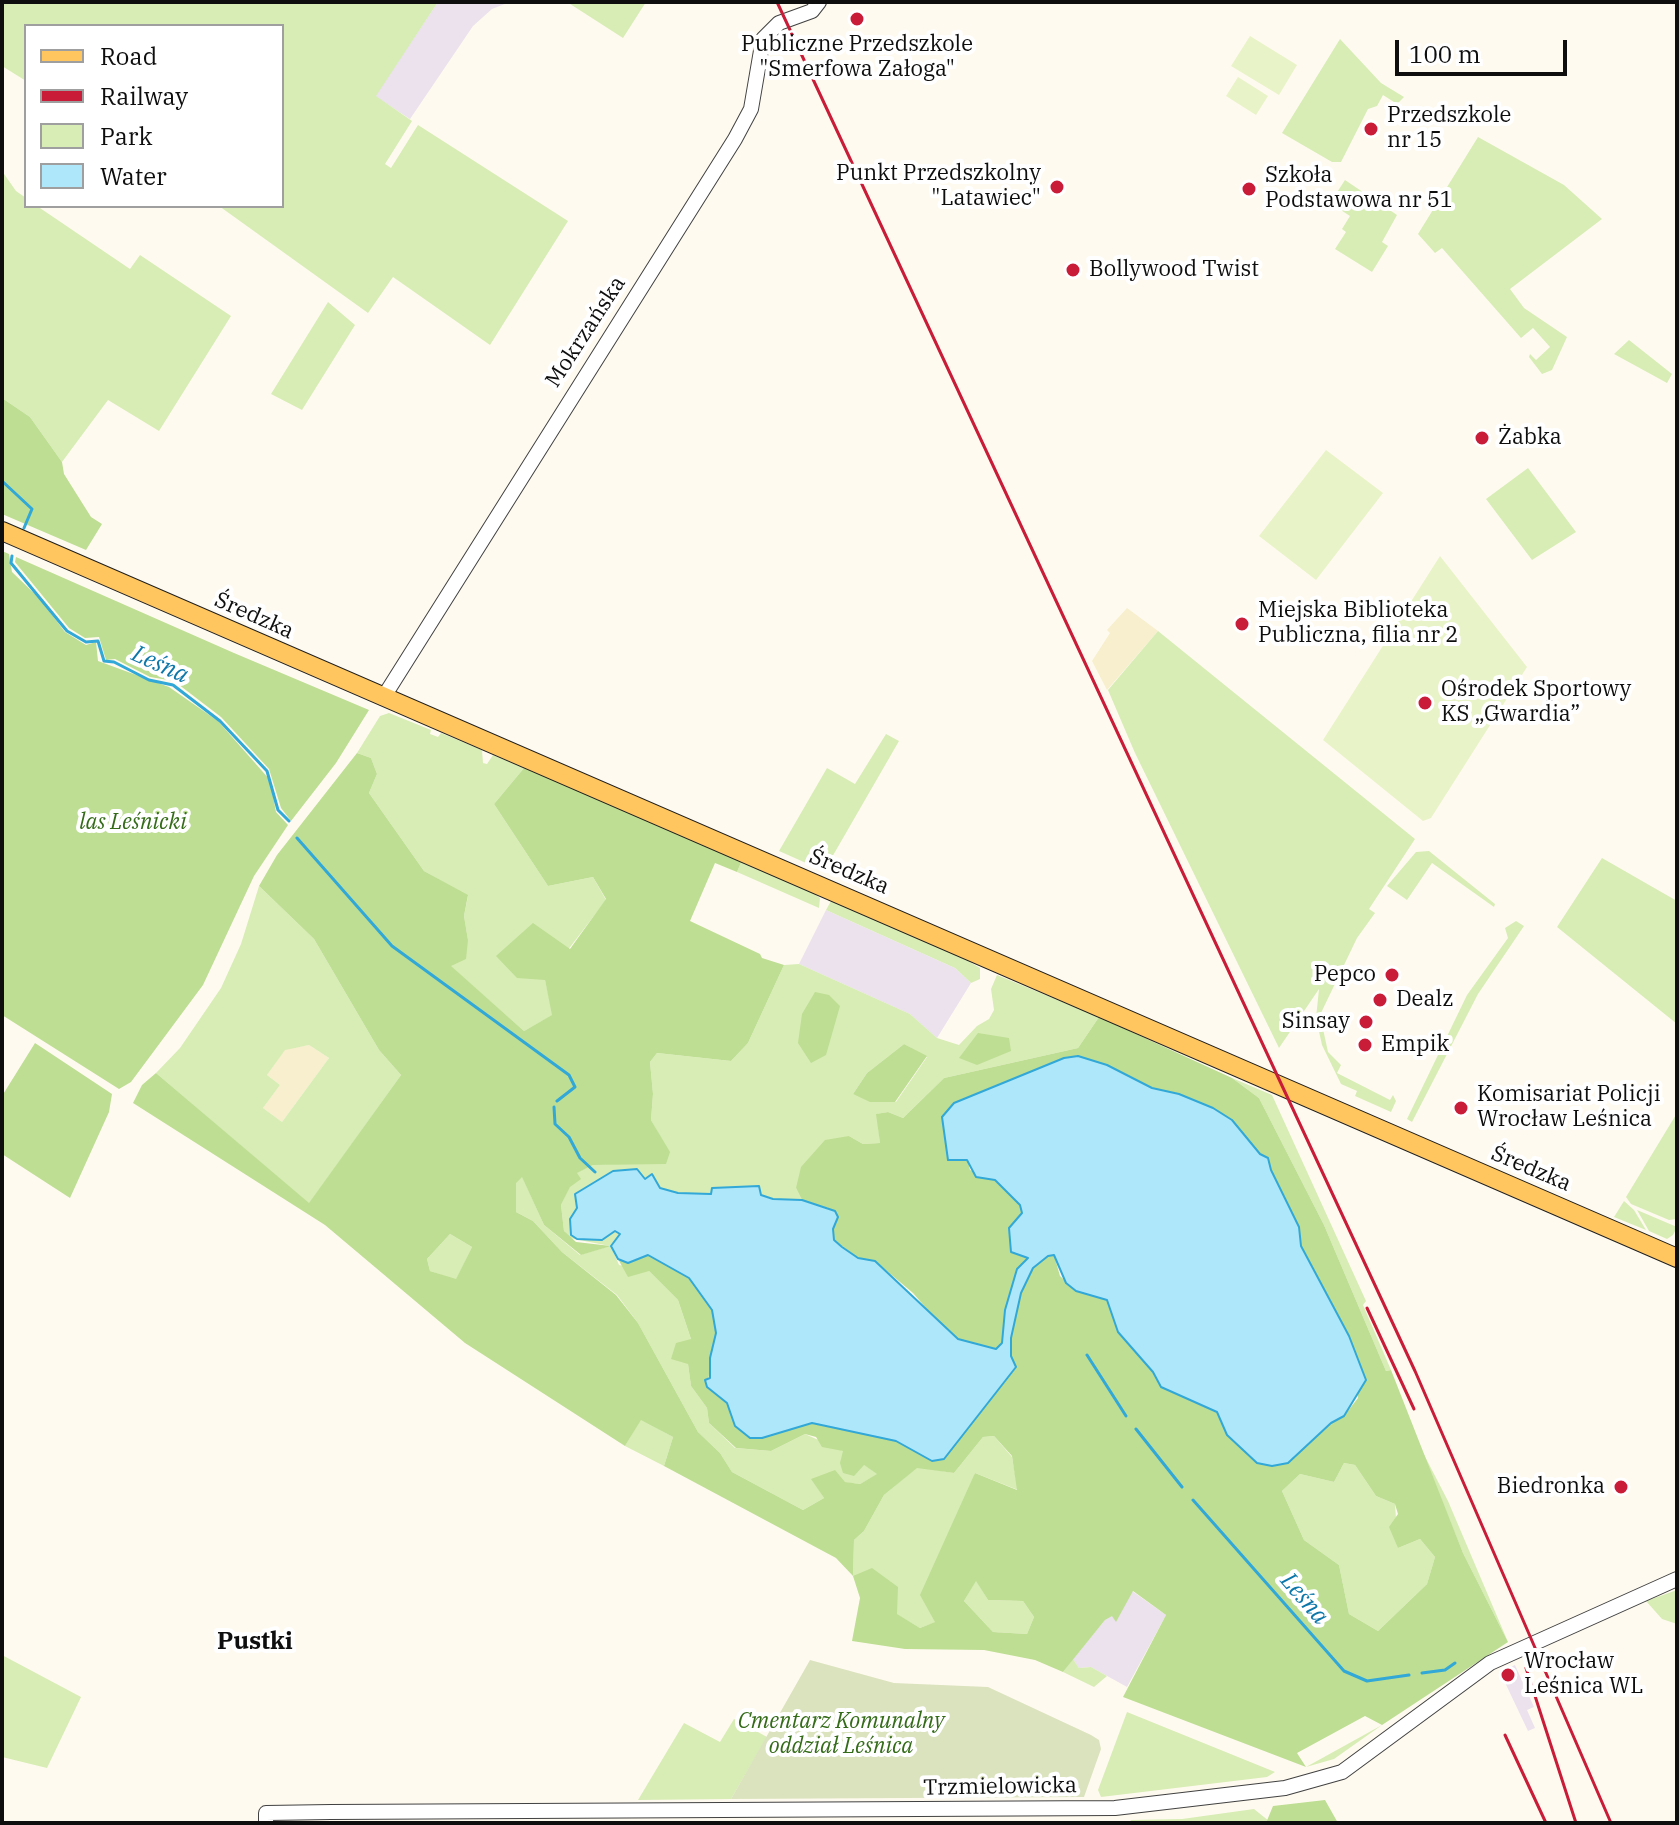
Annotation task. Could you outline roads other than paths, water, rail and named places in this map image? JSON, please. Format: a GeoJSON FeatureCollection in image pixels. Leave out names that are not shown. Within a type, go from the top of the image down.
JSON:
{"type":"FeatureCollection","features":[{"type":"Feature","properties":{"kind":"main road","name":"Średzka"},"geometry":{"type":"LineString","coordinates":[[2,531],[1677,1258]]}},
{"type":"Feature","properties":{"kind":"street","name":"Mokrzańska"},"geometry":{"type":"LineString","coordinates":[[383,698],[735,139],[751,109],[763,39],[779,23],[812,11],[819,2]]}},
{"type":"Feature","properties":{"kind":"street","name":"Trzmielowicka"},"geometry":{"type":"LineString","coordinates":[[266,1818],[1115,1808],[1285,1788],[1342,1772],[1490,1663],[1677,1579]]}},
{"type":"Feature","properties":{"kind":"water"},"geometry":{"type":"Polygon","coordinates":[[[1078,1056],[1107,1065],[1152,1088],[1179,1094],[1213,1108],[1232,1120],[1260,1154],[1268,1158],[1299,1227],[1301,1246],[1349,1336],[1366,1380],[1344,1416],[1331,1423],[1288,1463],[1272,1466],[1257,1463],[1227,1435],[1217,1412],[1161,1387],[1153,1372],[1118,1332],[1107,1300],[1076,1291],[1066,1283],[1054,1255],[1033,1268],[1021,1293],[1011,1338],[1011,1356],[1016,1367],[944,1459],[932,1461],[896,1441],[812,1423],[762,1438],[750,1438],[735,1426],[727,1403],[707,1387],[705,1380],[710,1378],[710,1358],[716,1333],[712,1310],[689,1278],[648,1255],[628,1263],[618,1259],[611,1246],[620,1234],[615,1231],[602,1240],[577,1239],[571,1235],[570,1219],[577,1208],[575,1194],[613,1171],[637,1169],[645,1179],[652,1174],[660,1188],[678,1193],[711,1194],[712,1188],[759,1186],[761,1195],[773,1199],[802,1200],[835,1211],[838,1217],[833,1229],[834,1240],[842,1247],[858,1258],[875,1261],[958,1339],[996,1349],[1002,1343],[1005,1310],[1017,1269],[1028,1258],[1011,1252],[1009,1228],[1022,1213],[1020,1205],[995,1180],[976,1177],[967,1160],[948,1160],[942,1117],[954,1103],[1064,1058],[1078,1056]]]}},
{"type":"Feature","properties":{"kind":"waterway","name":"Leśna"},"geometry":{"type":"LineString","coordinates":[[2,481],[32,509],[24,528]]}},
{"type":"Feature","properties":{"kind":"waterway","name":"Leśna"},"geometry":{"type":"LineString","coordinates":[[12,556],[11,563],[67,631],[86,642],[98,641],[104,661],[114,662],[149,680],[173,685],[220,721],[267,771],[278,810],[289,821]]}},
{"type":"Feature","properties":{"kind":"waterway","name":"Leśna"},"geometry":{"type":"LineString","coordinates":[[297,838],[392,946],[569,1075],[575,1087],[557,1101]]}},
{"type":"Feature","properties":{"kind":"waterway","name":"Leśna"},"geometry":{"type":"LineString","coordinates":[[554,1107],[555,1124],[569,1137],[580,1158],[595,1172]]}},
{"type":"Feature","properties":{"kind":"waterway","name":"Leśna"},"geometry":{"type":"LineString","coordinates":[[1087,1355],[1126,1416]]}},
{"type":"Feature","properties":{"kind":"waterway","name":"Leśna"},"geometry":{"type":"LineString","coordinates":[[1136,1429],[1182,1487]]}},
{"type":"Feature","properties":{"kind":"waterway","name":"Leśna"},"geometry":{"type":"LineString","coordinates":[[1193,1500],[1344,1671],[1367,1681],[1409,1675]]}},
{"type":"Feature","properties":{"kind":"waterway","name":"Leśna"},"geometry":{"type":"LineString","coordinates":[[1422,1673],[1445,1670],[1455,1663]]}},
{"type":"Feature","properties":{"kind":"railway"},"geometry":{"type":"LineString","coordinates":[[777,2],[1415,1371],[1611,1823]]}},
{"type":"Feature","properties":{"kind":"railway"},"geometry":{"type":"LineString","coordinates":[[1367,1308],[1414,1409]]}},
{"type":"Feature","properties":{"kind":"railway"},"geometry":{"type":"LineString","coordinates":[[1526,1668],[1576,1823]]}},
{"type":"Feature","properties":{"kind":"railway"},"geometry":{"type":"LineString","coordinates":[[1505,1735],[1546,1823]]}},
{"type":"Feature","properties":{"kind":"place","name":"Publiczne Przedszkole \"Smerfowa Załoga\""},"geometry":{"type":"Point","coordinates":[857,19]}},
{"type":"Feature","properties":{"kind":"place","name":"Przedszkole nr 15"},"geometry":{"type":"Point","coordinates":[1371,129]}},
{"type":"Feature","properties":{"kind":"place","name":"Punkt Przedszkolny \"Latawiec\""},"geometry":{"type":"Point","coordinates":[1057,187]}},
{"type":"Feature","properties":{"kind":"place","name":"Szkoła Podstawowa nr 51"},"geometry":{"type":"Point","coordinates":[1249,189]}},
{"type":"Feature","properties":{"kind":"place","name":"Bollywood Twist"},"geometry":{"type":"Point","coordinates":[1073,270]}},
{"type":"Feature","properties":{"kind":"place","name":"Żabka"},"geometry":{"type":"Point","coordinates":[1482,438]}},
{"type":"Feature","properties":{"kind":"place","name":"Miejska Biblioteka Publiczna, filia nr 2"},"geometry":{"type":"Point","coordinates":[1242,624]}},
{"type":"Feature","properties":{"kind":"place","name":"Ośrodek Sportowy KS „Gwardia”"},"geometry":{"type":"Point","coordinates":[1425,703]}},
{"type":"Feature","properties":{"kind":"place","name":"Pepco"},"geometry":{"type":"Point","coordinates":[1392,975]}},
{"type":"Feature","properties":{"kind":"place","name":"Dealz"},"geometry":{"type":"Point","coordinates":[1380,1000]}},
{"type":"Feature","properties":{"kind":"place","name":"Sinsay"},"geometry":{"type":"Point","coordinates":[1366,1022]}},
{"type":"Feature","properties":{"kind":"place","name":"Empik"},"geometry":{"type":"Point","coordinates":[1365,1045]}},
{"type":"Feature","properties":{"kind":"place","name":"Komisariat Policji Wrocław Leśnica"},"geometry":{"type":"Point","coordinates":[1461,1108]}},
{"type":"Feature","properties":{"kind":"place","name":"Biedronka"},"geometry":{"type":"Point","coordinates":[1621,1487]}},
{"type":"Feature","properties":{"kind":"place","name":"Wrocław Leśnica WL"},"geometry":{"type":"Point","coordinates":[1508,1675]}},
{"type":"Feature","properties":{"kind":"district","name":"Pustki"},"geometry":{"type":"Point","coordinates":[255,1642]}},
{"type":"Feature","properties":{"kind":"park label","name":"las Leśnicki"},"geometry":{"type":"Point","coordinates":[133,823]}},
{"type":"Feature","properties":{"kind":"park label","name":"Cmentarz Komunalny oddział Leśnica"},"geometry":{"type":"Point","coordinates":[841,1734]}}]}
